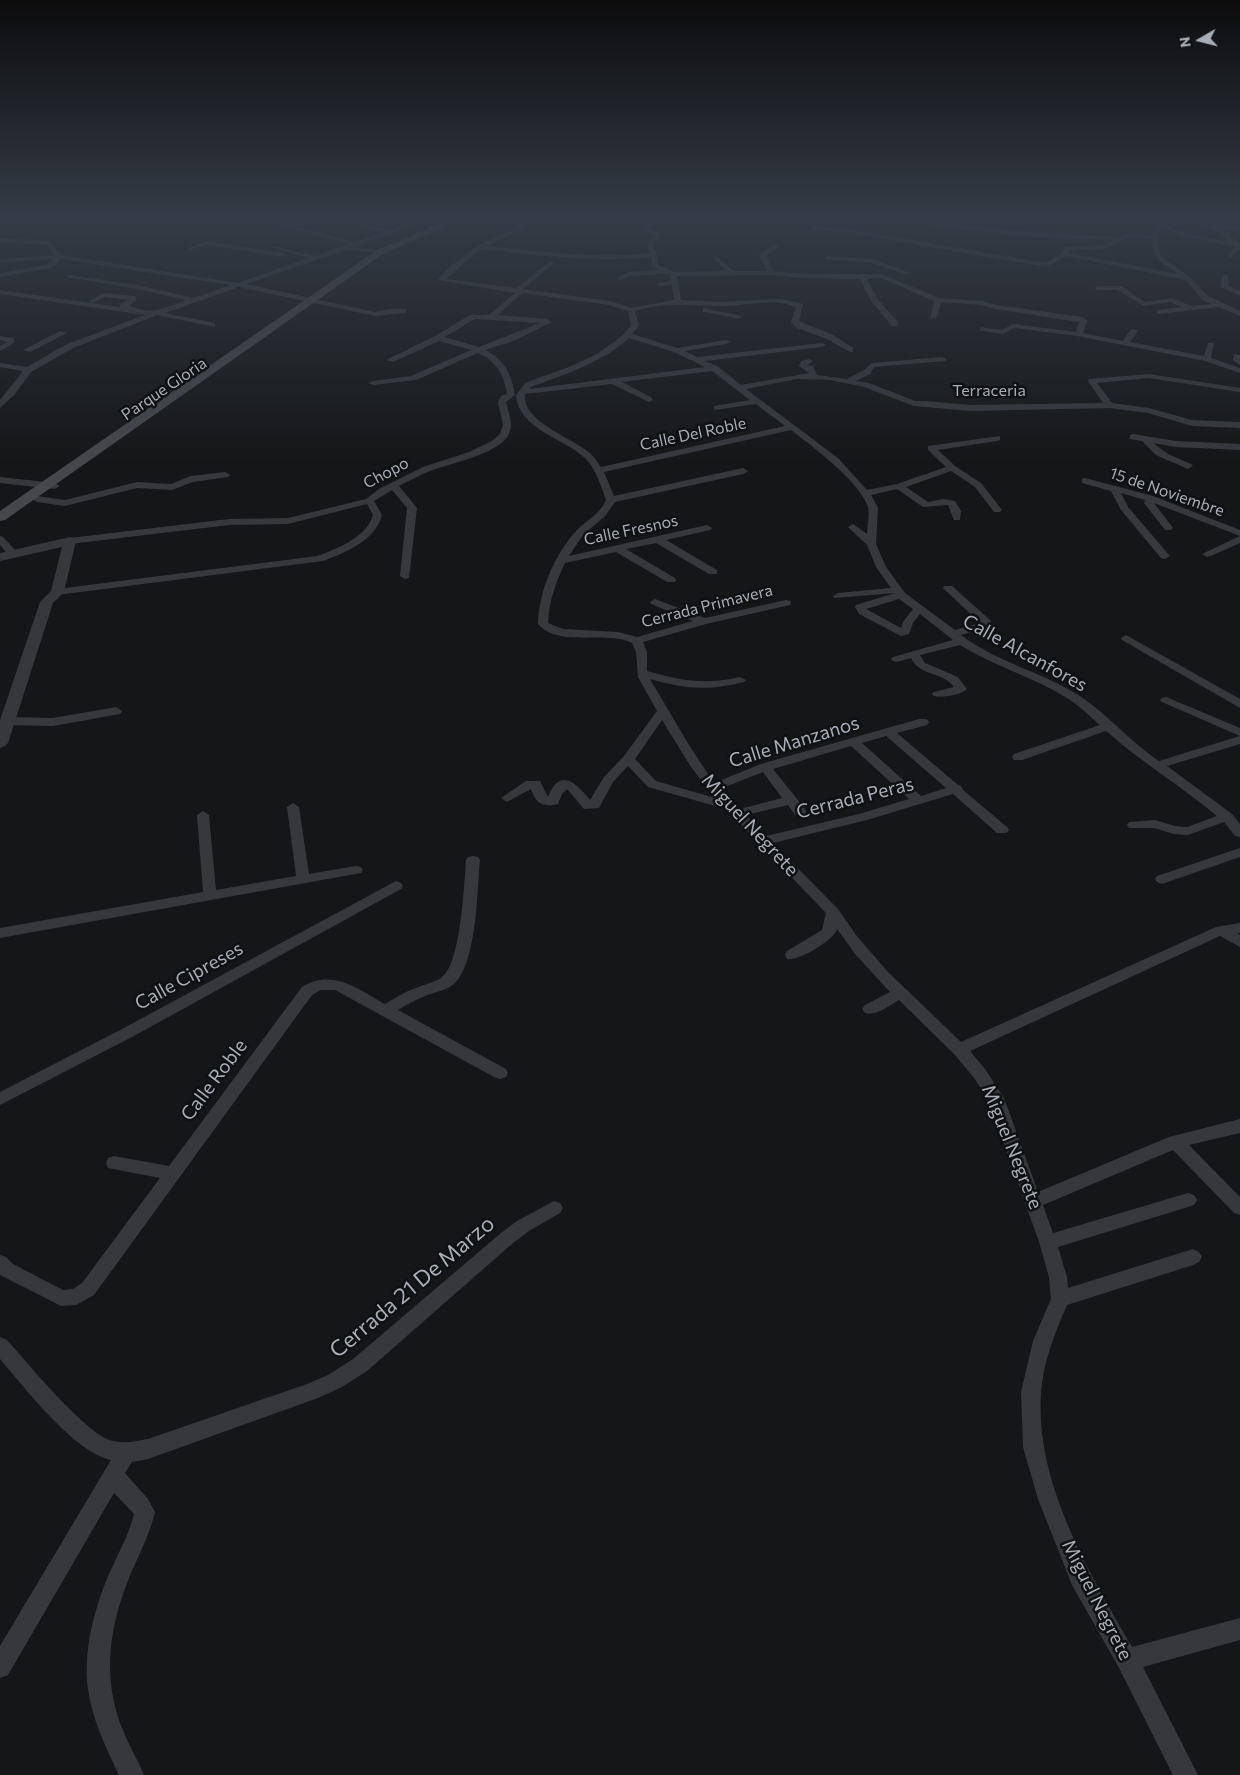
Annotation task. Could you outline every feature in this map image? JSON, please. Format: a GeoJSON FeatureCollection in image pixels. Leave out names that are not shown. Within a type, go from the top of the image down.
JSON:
{"type":"FeatureCollection","features":[{"type":"Feature","properties":{"kind":"main road","name":"Parque Gloria"},"geometry":{"type":"LineString","coordinates":[[0,517],[132,430],[312,300]]}},
{"type":"Feature","properties":{"kind":"main road","name":"Parque Gloria"},"geometry":{"type":"LineString","coordinates":[[0,524],[37,498],[51,485]]}},
{"type":"Feature","properties":{"kind":"street"},"geometry":{"type":"LineString","coordinates":[[55,300],[155,314]]}},
{"type":"Feature","properties":{"kind":"street"},"geometry":{"type":"LineString","coordinates":[[132,300],[123,306],[124,308],[212,325]]}},
{"type":"Feature","properties":{"kind":"street"},"geometry":{"type":"LineString","coordinates":[[0,405],[28,370],[37,363],[70,346],[195,300]]}},
{"type":"Feature","properties":{"kind":"street"},"geometry":{"type":"LineString","coordinates":[[312,300],[375,314],[388,311],[403,311]]}},
{"type":"Feature","properties":{"kind":"street"},"geometry":{"type":"LineString","coordinates":[[491,317],[510,300]]}},
{"type":"Feature","properties":{"kind":"street"},"geometry":{"type":"LineString","coordinates":[[584,300],[610,303],[630,310],[643,306],[675,302],[722,304],[770,301],[795,303],[800,306],[795,322],[800,326],[830,337],[850,350]]}},
{"type":"Feature","properties":{"kind":"street"},"geometry":{"type":"LineString","coordinates":[[671,300],[738,317]]}},
{"type":"Feature","properties":{"kind":"street"},"geometry":{"type":"LineString","coordinates":[[874,300],[895,324]]}},
{"type":"Feature","properties":{"kind":"street"},"geometry":{"type":"LineString","coordinates":[[933,317],[938,300],[982,303],[994,307],[1080,318],[1083,321],[1079,334]]}},
{"type":"Feature","properties":{"kind":"street"},"geometry":{"type":"LineString","coordinates":[[1138,300],[1144,304],[1172,300],[1189,308]]}},
{"type":"Feature","properties":{"kind":"street"},"geometry":{"type":"LineString","coordinates":[[1209,300],[1219,301],[1240,314]]}},
{"type":"Feature","properties":{"kind":"street"},"geometry":{"type":"LineString","coordinates":[[1160,312],[1219,301]]}},
{"type":"Feature","properties":{"kind":"street"},"geometry":{"type":"LineString","coordinates":[[630,310],[635,326],[628,335],[604,354],[528,385],[523,389],[520,400],[528,416],[588,455],[599,470],[611,500],[608,509],[581,532],[561,561],[551,583],[542,618],[543,624],[547,628],[565,633],[626,637],[636,641]]}},
{"type":"Feature","properties":{"kind":"street"},"geometry":{"type":"LineString","coordinates":[[374,383],[413,378],[548,322],[473,317],[438,338],[390,360]]}},
{"type":"Feature","properties":{"kind":"street"},"geometry":{"type":"LineString","coordinates":[[984,330],[1003,332],[1013,326],[1079,334],[1207,359],[1240,371]]}},
{"type":"Feature","properties":{"kind":"street"},"geometry":{"type":"LineString","coordinates":[[1125,344],[1134,331]]}},
{"type":"Feature","properties":{"kind":"street"},"geometry":{"type":"LineString","coordinates":[[28,350],[62,333]]}},
{"type":"Feature","properties":{"kind":"street"},"geometry":{"type":"LineString","coordinates":[[628,335],[678,350],[714,368],[836,460],[865,493],[899,486],[952,468]]}},
{"type":"Feature","properties":{"kind":"street"},"geometry":{"type":"LineString","coordinates":[[0,338],[11,340],[10,344],[0,349]]}},
{"type":"Feature","properties":{"kind":"street"},"geometry":{"type":"LineString","coordinates":[[438,338],[480,350],[490,355],[507,374],[511,395],[522,392],[714,368]]}},
{"type":"Feature","properties":{"kind":"street"},"geometry":{"type":"LineString","coordinates":[[46,341],[70,346]]}},
{"type":"Feature","properties":{"kind":"street"},"geometry":{"type":"LineString","coordinates":[[678,350],[726,342]]}},
{"type":"Feature","properties":{"kind":"street"},"geometry":{"type":"LineString","coordinates":[[698,360],[822,345]]}},
{"type":"Feature","properties":{"kind":"street"},"geometry":{"type":"LineString","coordinates":[[1207,359],[1211,346]]}},
{"type":"Feature","properties":{"kind":"street"},"geometry":{"type":"LineString","coordinates":[[849,381],[866,372],[872,365],[942,359]]}},
{"type":"Feature","properties":{"kind":"street"},"geometry":{"type":"LineString","coordinates":[[807,377],[814,374],[810,368],[803,366],[809,360]]}},
{"type":"Feature","properties":{"kind":"street"},"geometry":{"type":"LineString","coordinates":[[0,365],[28,370]]}},
{"type":"Feature","properties":{"kind":"street"},"geometry":{"type":"LineString","coordinates":[[1109,405],[1092,381],[1150,376],[1240,390]]}},
{"type":"Feature","properties":{"kind":"street","name":"Terraceria"},"geometry":{"type":"LineString","coordinates":[[741,387],[789,378],[807,377],[849,381],[877,388],[914,403],[970,408],[1109,405],[1149,411],[1192,423],[1240,424]]}},
{"type":"Feature","properties":{"kind":"street"},"geometry":{"type":"LineString","coordinates":[[613,381],[649,400]]}},
{"type":"Feature","properties":{"kind":"street","name":"Chopo"},"geometry":{"type":"LineString","coordinates":[[70,541],[229,522],[288,521],[369,501],[382,491],[426,468],[472,454],[495,443],[504,435],[506,425],[502,402],[504,398],[511,395]]}},
{"type":"Feature","properties":{"kind":"street"},"geometry":{"type":"LineString","coordinates":[[717,408],[756,401]]}},
{"type":"Feature","properties":{"kind":"street","name":"Calle Del Roble"},"geometry":{"type":"LineString","coordinates":[[599,470],[794,427]]}},
{"type":"Feature","properties":{"kind":"street"},"geometry":{"type":"LineString","coordinates":[[1133,437],[1176,444],[1240,447]]}},
{"type":"Feature","properties":{"kind":"street"},"geometry":{"type":"LineString","coordinates":[[997,438],[931,448],[952,468],[978,485],[997,510]]}},
{"type":"Feature","properties":{"kind":"street"},"geometry":{"type":"LineString","coordinates":[[1146,440],[1156,450],[1188,466]]}},
{"type":"Feature","properties":{"kind":"street"},"geometry":{"type":"LineString","coordinates":[[611,500],[743,471]]}},
{"type":"Feature","properties":{"kind":"street"},"geometry":{"type":"LineString","coordinates":[[37,498],[72,502],[137,485],[172,487],[191,479],[224,475]]}},
{"type":"Feature","properties":{"kind":"street"},"geometry":{"type":"LineString","coordinates":[[0,480],[51,485]]}},
{"type":"Feature","properties":{"kind":"street","name":"15 de Noviembre"},"geometry":{"type":"LineString","coordinates":[[1085,481],[1150,498],[1240,533]]}},
{"type":"Feature","properties":{"kind":"street"},"geometry":{"type":"LineString","coordinates":[[394,486],[412,508],[405,576]]}},
{"type":"Feature","properties":{"kind":"street"},"geometry":{"type":"LineString","coordinates":[[899,486],[926,506],[946,501],[952,503],[957,510],[957,518]]}},
{"type":"Feature","properties":{"kind":"street"},"geometry":{"type":"LineString","coordinates":[[1114,488],[1124,508],[1165,556]]}},
{"type":"Feature","properties":{"kind":"street","name":"Calle Alcanfores"},"geometry":{"type":"LineString","coordinates":[[865,493],[873,508],[871,544],[881,567],[900,593],[957,638],[981,653],[1072,696],[1157,765],[1188,786],[1227,817],[1240,833]]}},
{"type":"Feature","properties":{"kind":"street"},"geometry":{"type":"LineString","coordinates":[[1150,498],[1149,503],[1168,528]]}},
{"type":"Feature","properties":{"kind":"street"},"geometry":{"type":"LineString","coordinates":[[58,592],[296,563],[328,556],[348,547],[372,527],[377,519],[377,512],[369,501]]}},
{"type":"Feature","properties":{"kind":"street"},"geometry":{"type":"LineString","coordinates":[[853,527],[871,544]]}},
{"type":"Feature","properties":{"kind":"street","name":"Calle Fresnos"},"geometry":{"type":"LineString","coordinates":[[561,561],[707,528]]}},
{"type":"Feature","properties":{"kind":"street"},"geometry":{"type":"LineString","coordinates":[[0,539],[6,555],[70,541],[58,592],[47,602],[5,715],[0,743]]}},
{"type":"Feature","properties":{"kind":"street"},"geometry":{"type":"LineString","coordinates":[[657,539],[713,572]]}},
{"type":"Feature","properties":{"kind":"street"},"geometry":{"type":"LineString","coordinates":[[1207,554],[1240,539]]}},
{"type":"Feature","properties":{"kind":"street"},"geometry":{"type":"LineString","coordinates":[[1227,546],[1240,552]]}},
{"type":"Feature","properties":{"kind":"street"},"geometry":{"type":"LineString","coordinates":[[617,548],[671,580]]}},
{"type":"Feature","properties":{"kind":"street"},"geometry":{"type":"LineString","coordinates":[[897,659],[957,638],[985,625],[986,621],[948,588]]}},
{"type":"Feature","properties":{"kind":"street"},"geometry":{"type":"LineString","coordinates":[[838,596],[900,593]]}},
{"type":"Feature","properties":{"kind":"street"},"geometry":{"type":"LineString","coordinates":[[900,593],[860,607],[862,612],[901,633],[905,632],[908,622],[919,609]]}},
{"type":"Feature","properties":{"kind":"street"},"geometry":{"type":"LineString","coordinates":[[655,602],[704,621]]}},
{"type":"Feature","properties":{"kind":"street","name":"Cerrada Primavera"},"geometry":{"type":"LineString","coordinates":[[636,641],[704,621],[786,603]]}},
{"type":"Feature","properties":{"kind":"street"},"geometry":{"type":"LineString","coordinates":[[1126,638],[1240,704]]}},
{"type":"Feature","properties":{"kind":"street","name":"Miguel Negrete"},"geometry":{"type":"LineString","coordinates":[[636,641],[643,652],[642,673],[696,767],[712,788],[833,912],[847,936],[900,993],[960,1049],[988,1082],[996,1098],[1048,1242],[1058,1277],[1060,1298],[1042,1341],[1031,1392],[1033,1447],[1048,1499],[1080,1577],[1127,1660],[1186,1775]]}},
{"type":"Feature","properties":{"kind":"street"},"geometry":{"type":"LineString","coordinates":[[914,653],[920,665],[954,679],[961,689],[938,694]]}},
{"type":"Feature","properties":{"kind":"street"},"geometry":{"type":"LineString","coordinates":[[642,673],[681,684],[718,685],[740,680]]}},
{"type":"Feature","properties":{"kind":"street"},"geometry":{"type":"LineString","coordinates":[[1166,700],[1240,732]]}},
{"type":"Feature","properties":{"kind":"street"},"geometry":{"type":"LineString","coordinates":[[5,715],[53,722],[116,711]]}},
{"type":"Feature","properties":{"kind":"street"},"geometry":{"type":"LineString","coordinates":[[506,798],[530,784],[536,784],[541,798],[546,802],[553,801],[556,793],[565,784],[571,785],[576,789],[588,806],[594,805],[608,780],[628,759],[663,711]]}},
{"type":"Feature","properties":{"kind":"street","name":"Calle Manzanos"},"geometry":{"type":"LineString","coordinates":[[712,788],[765,767],[923,722]]}},
{"type":"Feature","properties":{"kind":"street"},"geometry":{"type":"LineString","coordinates":[[1018,757],[1108,726]]}},
{"type":"Feature","properties":{"kind":"street","name":"Calle Manzanos"},"geometry":{"type":"LineString","coordinates":[[888,732],[957,789],[1002,830]]}},
{"type":"Feature","properties":{"kind":"street"},"geometry":{"type":"LineString","coordinates":[[1157,765],[1240,740]]}},
{"type":"Feature","properties":{"kind":"street"},"geometry":{"type":"LineString","coordinates":[[854,743],[919,801]]}},
{"type":"Feature","properties":{"kind":"street"},"geometry":{"type":"LineString","coordinates":[[628,759],[652,784],[733,810],[790,800]]}},
{"type":"Feature","properties":{"kind":"street"},"geometry":{"type":"LineString","coordinates":[[765,767],[800,812]]}},
{"type":"Feature","properties":{"kind":"street","name":"Cerrada Peras"},"geometry":{"type":"LineString","coordinates":[[762,840],[919,801],[957,789]]}},
{"type":"Feature","properties":{"kind":"street"},"geometry":{"type":"LineString","coordinates":[[294,807],[303,879]]}},
{"type":"Feature","properties":{"kind":"street"},"geometry":{"type":"LineString","coordinates":[[203,815],[210,896]]}},
{"type":"Feature","properties":{"kind":"street"},"geometry":{"type":"LineString","coordinates":[[1134,825],[1155,824],[1174,830],[1188,831],[1227,817]]}},
{"type":"Feature","properties":{"kind":"street"},"geometry":{"type":"LineString","coordinates":[[1162,880],[1240,852]]}},
{"type":"Feature","properties":{"kind":"street"},"geometry":{"type":"LineString","coordinates":[[385,1010],[414,994],[440,985],[451,978],[457,968],[466,930],[473,860]]}},
{"type":"Feature","properties":{"kind":"street"},"geometry":{"type":"LineString","coordinates":[[0,933],[356,870]]}},
{"type":"Feature","properties":{"kind":"street","name":"Calle Cipreses"},"geometry":{"type":"LineString","coordinates":[[0,1099],[118,1038],[396,886]]}},
{"type":"Feature","properties":{"kind":"street"},"geometry":{"type":"LineString","coordinates":[[792,955],[829,933],[833,912]]}},
{"type":"Feature","properties":{"kind":"street"},"geometry":{"type":"LineString","coordinates":[[960,1049],[1221,930],[1240,928]]}},
{"type":"Feature","properties":{"kind":"street"},"geometry":{"type":"LineString","coordinates":[[1221,930],[1240,942]]}},
{"type":"Feature","properties":{"kind":"street","name":"Calle Roble"},"geometry":{"type":"LineString","coordinates":[[0,1264],[7,1270],[61,1298],[70,1299],[80,1296],[88,1289],[306,991],[316,986],[327,983],[338,985],[500,1073]]}},
{"type":"Feature","properties":{"kind":"street"},"geometry":{"type":"LineString","coordinates":[[870,1009],[900,993]]}},
{"type":"Feature","properties":{"kind":"street"},"geometry":{"type":"LineString","coordinates":[[1034,1202],[1175,1142],[1240,1126]]}},
{"type":"Feature","properties":{"kind":"street"},"geometry":{"type":"LineString","coordinates":[[1175,1142],[1240,1208]]}},
{"type":"Feature","properties":{"kind":"street"},"geometry":{"type":"LineString","coordinates":[[114,1163],[171,1174]]}},
{"type":"Feature","properties":{"kind":"street"},"geometry":{"type":"LineString","coordinates":[[1048,1242],[1188,1200]]}},
{"type":"Feature","properties":{"kind":"street","name":"Cerrada 21 De Marzo"},"geometry":{"type":"LineString","coordinates":[[126,1453],[148,1450],[311,1392],[335,1381],[360,1365],[523,1226],[554,1208]]}},
{"type":"Feature","properties":{"kind":"street"},"geometry":{"type":"LineString","coordinates":[[1060,1298],[1193,1257]]}},
{"type":"Feature","properties":{"kind":"street"},"geometry":{"type":"LineString","coordinates":[[0,1346],[82,1434],[108,1450],[126,1453],[0,1666]]}},
{"type":"Feature","properties":{"kind":"street"},"geometry":{"type":"LineString","coordinates":[[114,1473],[120,1486],[138,1502],[145,1512],[142,1525],[114,1588],[99,1659],[99,1689],[107,1722],[128,1773]]}},
{"type":"Feature","properties":{"kind":"street"},"geometry":{"type":"LineString","coordinates":[[1127,1660],[1240,1629]]}}]}
